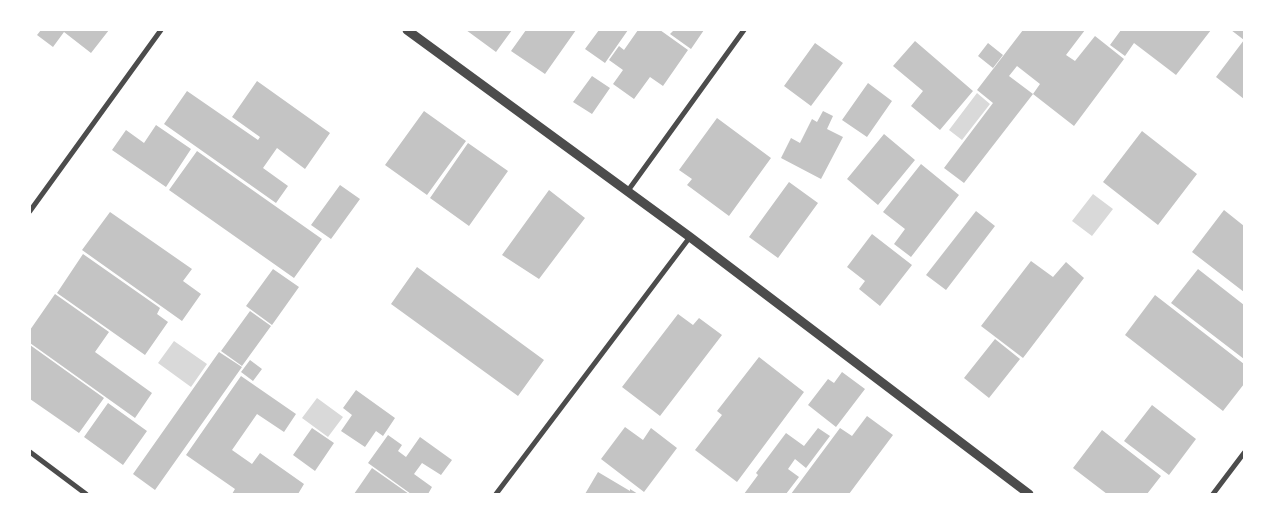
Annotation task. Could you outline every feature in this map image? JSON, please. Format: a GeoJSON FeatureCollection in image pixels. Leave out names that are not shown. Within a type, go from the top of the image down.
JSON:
{"type":"FeatureCollection","features":[{"type":"Feature","properties":{"kind":"street"},"geometry":{"type":"LineString","coordinates":[[30,212],[161,30]]}},
{"type":"Feature","properties":{"kind":"street"},"geometry":{"type":"LineString","coordinates":[[407,30],[690,237],[1029,494]]}},
{"type":"Feature","properties":{"kind":"street"},"geometry":{"type":"LineString","coordinates":[[627,192],[744,30]]}},
{"type":"Feature","properties":{"kind":"street"},"geometry":{"type":"LineString","coordinates":[[496,494],[690,237]]}},
{"type":"Feature","properties":{"kind":"street"},"geometry":{"type":"LineString","coordinates":[[30,452],[86,494]]}},
{"type":"Feature","properties":{"kind":"street"},"geometry":{"type":"LineString","coordinates":[[1213,494],[1244,453]]}},
{"type":"Feature","properties":{"kind":"shaded area"},"geometry":{"type":"Polygon","coordinates":[[[977,93],[990,104],[962,140],[949,130],[977,93]]]}},
{"type":"Feature","properties":{"kind":"shaded area"},"geometry":{"type":"Polygon","coordinates":[[[1093,194],[1113,209],[1092,236],[1072,221],[1093,194]]]}},
{"type":"Feature","properties":{"kind":"shaded area"},"geometry":{"type":"Polygon","coordinates":[[[174,341],[207,364],[191,387],[158,363],[174,341]]]}},
{"type":"Feature","properties":{"kind":"shaded area"},"geometry":{"type":"Polygon","coordinates":[[[317,398],[343,417],[328,437],[302,418],[317,398]]]}},
{"type":"Feature","properties":{"kind":"building"},"geometry":{"type":"Polygon","coordinates":[[[41,30],[109,30],[91,53],[64,32],[53,47],[37,35],[41,30]]]}},
{"type":"Feature","properties":{"kind":"building"},"geometry":{"type":"Polygon","coordinates":[[[466,30],[512,30],[496,52],[466,30]]]}},
{"type":"Feature","properties":{"kind":"building"},"geometry":{"type":"Polygon","coordinates":[[[526,30],[576,30],[545,74],[511,51],[526,30]]]}},
{"type":"Feature","properties":{"kind":"building"},"geometry":{"type":"Polygon","coordinates":[[[599,30],[628,30],[605,63],[585,49],[599,30]]]}},
{"type":"Feature","properties":{"kind":"building"},"geometry":{"type":"Polygon","coordinates":[[[638,30],[660,30],[688,50],[663,86],[650,77],[634,99],[613,84],[623,70],[609,60],[619,46],[624,50],[638,30]]]}},
{"type":"Feature","properties":{"kind":"building"},"geometry":{"type":"Polygon","coordinates":[[[674,30],[704,30],[691,49],[670,34],[674,30]]]}},
{"type":"Feature","properties":{"kind":"building"},"geometry":{"type":"Polygon","coordinates":[[[1023,30],[1085,30],[1066,55],[1075,61],[1095,36],[1124,59],[1074,126],[1033,94],[964,183],[944,168],[993,103],[977,90],[1023,30]],[[1017,66],[1009,76],[1033,94],[1040,84],[1017,66]]]}},
{"type":"Feature","properties":{"kind":"building"},"geometry":{"type":"Polygon","coordinates":[[[1121,30],[1211,30],[1176,75],[1134,43],[1125,56],[1110,45],[1121,30]]]}},
{"type":"Feature","properties":{"kind":"building"},"geometry":{"type":"Polygon","coordinates":[[[1231,30],[1244,30],[1244,40],[1231,30]]]}},
{"type":"Feature","properties":{"kind":"building"},"geometry":{"type":"Polygon","coordinates":[[[1244,40],[1244,99],[1216,77],[1244,40]]]}},
{"type":"Feature","properties":{"kind":"building"},"geometry":{"type":"Polygon","coordinates":[[[915,41],[973,91],[940,130],[911,106],[923,91],[893,66],[915,41]]]}},
{"type":"Feature","properties":{"kind":"building"},"geometry":{"type":"Polygon","coordinates":[[[815,43],[843,63],[811,106],[784,86],[815,43]]]}},
{"type":"Feature","properties":{"kind":"building"},"geometry":{"type":"Polygon","coordinates":[[[988,43],[1003,55],[993,68],[978,56],[988,43]]]}},
{"type":"Feature","properties":{"kind":"building"},"geometry":{"type":"Polygon","coordinates":[[[592,76],[610,88],[592,114],[573,102],[592,76]]]}},
{"type":"Feature","properties":{"kind":"building"},"geometry":{"type":"Polygon","coordinates":[[[257,81],[330,133],[305,169],[277,148],[263,168],[288,186],[276,203],[164,124],[187,91],[258,140],[260,137],[232,117],[257,81]]]}},
{"type":"Feature","properties":{"kind":"building"},"geometry":{"type":"Polygon","coordinates":[[[868,83],[892,101],[867,137],[842,120],[868,83]]]}},
{"type":"Feature","properties":{"kind":"building"},"geometry":{"type":"Polygon","coordinates":[[[424,111],[466,141],[427,195],[385,165],[424,111]]]}},
{"type":"Feature","properties":{"kind":"building"},"geometry":{"type":"Polygon","coordinates":[[[823,111],[833,116],[827,129],[843,137],[821,179],[781,158],[791,138],[800,143],[812,119],[817,122],[823,111]]]}},
{"type":"Feature","properties":{"kind":"building"},"geometry":{"type":"Polygon","coordinates":[[[717,118],[771,158],[729,216],[687,185],[692,179],[679,170],[717,118]]]}},
{"type":"Feature","properties":{"kind":"building"},"geometry":{"type":"Polygon","coordinates":[[[156,125],[191,149],[166,187],[112,150],[126,130],[144,143],[156,125]]]}},
{"type":"Feature","properties":{"kind":"building"},"geometry":{"type":"Polygon","coordinates":[[[1142,131],[1197,174],[1158,225],[1103,182],[1142,131]]]}},
{"type":"Feature","properties":{"kind":"building"},"geometry":{"type":"Polygon","coordinates":[[[884,134],[915,160],[878,205],[847,179],[884,134]]]}},
{"type":"Feature","properties":{"kind":"building"},"geometry":{"type":"Polygon","coordinates":[[[468,143],[508,171],[469,226],[430,198],[468,143]]]}},
{"type":"Feature","properties":{"kind":"building"},"geometry":{"type":"Polygon","coordinates":[[[197,151],[322,239],[294,278],[169,190],[197,151]]]}},
{"type":"Feature","properties":{"kind":"building"},"geometry":{"type":"Polygon","coordinates":[[[921,164],[959,195],[911,257],[894,244],[905,229],[883,212],[921,164]]]}},
{"type":"Feature","properties":{"kind":"building"},"geometry":{"type":"Polygon","coordinates":[[[789,182],[818,203],[778,258],[749,237],[789,182]]]}},
{"type":"Feature","properties":{"kind":"building"},"geometry":{"type":"Polygon","coordinates":[[[340,185],[360,199],[331,239],[311,225],[340,185]]]}},
{"type":"Feature","properties":{"kind":"building"},"geometry":{"type":"Polygon","coordinates":[[[549,190],[585,218],[539,279],[502,255],[549,190]]]}},
{"type":"Feature","properties":{"kind":"building"},"geometry":{"type":"Polygon","coordinates":[[[1224,210],[1244,226],[1244,292],[1192,252],[1224,210]]]}},
{"type":"Feature","properties":{"kind":"building"},"geometry":{"type":"Polygon","coordinates":[[[976,211],[995,226],[946,290],[926,275],[976,211]]]}},
{"type":"Feature","properties":{"kind":"building"},"geometry":{"type":"Polygon","coordinates":[[[110,212],[192,269],[183,281],[201,294],[182,321],[82,250],[110,212]]]}},
{"type":"Feature","properties":{"kind":"building"},"geometry":{"type":"Polygon","coordinates":[[[872,234],[912,265],[880,306],[859,289],[865,281],[847,267],[872,234]]]}},
{"type":"Feature","properties":{"kind":"building"},"geometry":{"type":"Polygon","coordinates":[[[83,254],[160,308],[157,314],[168,322],[145,355],[57,293],[83,254]]]}},
{"type":"Feature","properties":{"kind":"building"},"geometry":{"type":"Polygon","coordinates":[[[1031,261],[1053,277],[1066,262],[1084,278],[1023,358],[981,326],[1031,261]]]}},
{"type":"Feature","properties":{"kind":"building"},"geometry":{"type":"Polygon","coordinates":[[[417,267],[544,360],[518,396],[391,304],[417,267]]]}},
{"type":"Feature","properties":{"kind":"building"},"geometry":{"type":"Polygon","coordinates":[[[273,269],[299,287],[272,325],[246,306],[273,269]]]}},
{"type":"Feature","properties":{"kind":"building"},"geometry":{"type":"Polygon","coordinates":[[[1198,269],[1244,305],[1244,359],[1171,303],[1198,269]]]}},
{"type":"Feature","properties":{"kind":"building"},"geometry":{"type":"Polygon","coordinates":[[[55,294],[109,332],[95,352],[152,393],[135,418],[30,343],[30,330],[55,294]]]}},
{"type":"Feature","properties":{"kind":"building"},"geometry":{"type":"Polygon","coordinates":[[[1155,295],[1244,364],[1244,384],[1223,411],[1125,335],[1155,295]]]}},
{"type":"Feature","properties":{"kind":"building"},"geometry":{"type":"Polygon","coordinates":[[[250,311],[271,326],[242,366],[221,351],[250,311]]]}},
{"type":"Feature","properties":{"kind":"building"},"geometry":{"type":"Polygon","coordinates":[[[678,314],[693,325],[699,318],[722,335],[660,416],[622,387],[678,314]]]}},
{"type":"Feature","properties":{"kind":"building"},"geometry":{"type":"Polygon","coordinates":[[[995,339],[1020,359],[989,398],[964,378],[995,339]]]}},
{"type":"Feature","properties":{"kind":"building"},"geometry":{"type":"Polygon","coordinates":[[[30,345],[104,398],[79,433],[30,399],[30,345]]]}},
{"type":"Feature","properties":{"kind":"building"},"geometry":{"type":"Polygon","coordinates":[[[219,352],[242,367],[155,490],[133,474],[219,352]]]}},
{"type":"Feature","properties":{"kind":"building"},"geometry":{"type":"Polygon","coordinates":[[[759,357],[804,392],[737,482],[695,450],[722,415],[717,411],[759,357]]]}},
{"type":"Feature","properties":{"kind":"building"},"geometry":{"type":"Polygon","coordinates":[[[250,360],[262,369],[253,381],[241,372],[250,360]]]}},
{"type":"Feature","properties":{"kind":"building"},"geometry":{"type":"Polygon","coordinates":[[[842,372],[865,389],[836,427],[808,405],[828,379],[834,383],[842,372]]]}},
{"type":"Feature","properties":{"kind":"building"},"geometry":{"type":"Polygon","coordinates":[[[241,376],[296,414],[284,432],[257,414],[232,450],[252,464],[260,453],[304,484],[298,494],[232,494],[235,489],[186,455],[241,376]]]}},
{"type":"Feature","properties":{"kind":"building"},"geometry":{"type":"Polygon","coordinates":[[[356,390],[395,418],[383,436],[376,431],[365,447],[341,431],[352,415],[343,408],[356,390]]]}},
{"type":"Feature","properties":{"kind":"building"},"geometry":{"type":"Polygon","coordinates":[[[108,403],[147,431],[123,465],[84,437],[108,403]]]}},
{"type":"Feature","properties":{"kind":"building"},"geometry":{"type":"Polygon","coordinates":[[[1152,405],[1196,439],[1169,475],[1124,441],[1152,405]]]}},
{"type":"Feature","properties":{"kind":"building"},"geometry":{"type":"Polygon","coordinates":[[[867,416],[893,435],[849,494],[791,494],[840,428],[852,436],[867,416]]]}},
{"type":"Feature","properties":{"kind":"building"},"geometry":{"type":"Polygon","coordinates":[[[625,427],[643,440],[651,428],[677,448],[644,492],[601,459],[625,427]]]}},
{"type":"Feature","properties":{"kind":"building"},"geometry":{"type":"Polygon","coordinates":[[[312,428],[334,443],[315,471],[293,455],[312,428]]]}},
{"type":"Feature","properties":{"kind":"building"},"geometry":{"type":"Polygon","coordinates":[[[818,428],[830,436],[806,468],[795,459],[788,469],[799,477],[786,494],[744,494],[758,475],[756,473],[786,433],[804,446],[818,428]]]}},
{"type":"Feature","properties":{"kind":"building"},"geometry":{"type":"Polygon","coordinates":[[[1102,430],[1161,476],[1147,494],[1107,494],[1073,468],[1102,430]]]}},
{"type":"Feature","properties":{"kind":"building"},"geometry":{"type":"Polygon","coordinates":[[[388,435],[402,445],[398,451],[406,457],[420,437],[452,460],[441,475],[422,463],[414,474],[432,487],[428,494],[411,494],[368,463],[388,435]]]}},
{"type":"Feature","properties":{"kind":"building"},"geometry":{"type":"Polygon","coordinates":[[[372,468],[409,494],[354,494],[372,468]]]}},
{"type":"Feature","properties":{"kind":"building"},"geometry":{"type":"Polygon","coordinates":[[[598,472],[630,491],[630,489],[638,494],[585,494],[598,472]]]}}]}
